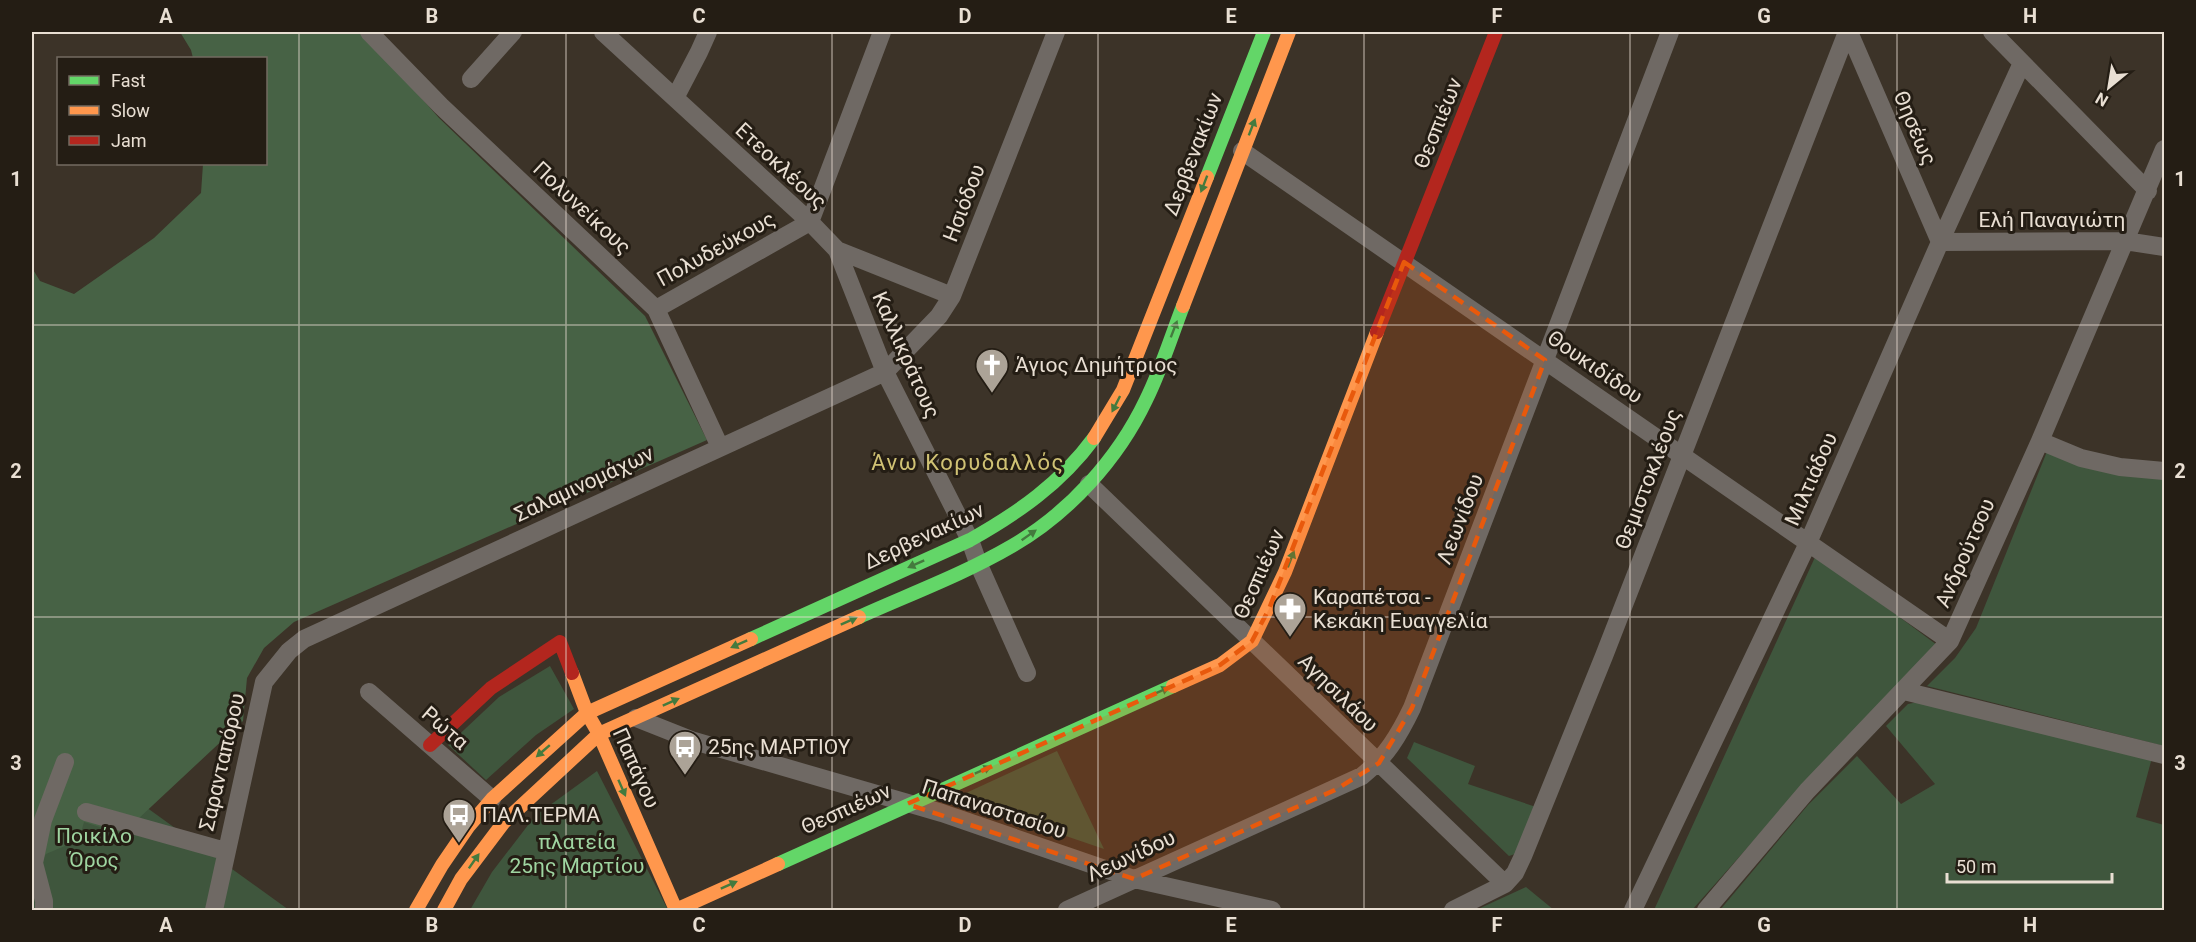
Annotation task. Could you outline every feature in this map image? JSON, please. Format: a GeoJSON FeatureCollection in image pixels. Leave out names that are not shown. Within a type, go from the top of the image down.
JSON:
{"type":"FeatureCollection","features":[{"type":"Feature","properties":{"kind":"street","name":"Πολυνείκους"},"geometry":{"type":"LineString","coordinates":[[369,32],[441,106],[656,309],[720,447]]}},
{"type":"Feature","properties":{"kind":"street"},"geometry":{"type":"LineString","coordinates":[[471,79],[513,32]]}},
{"type":"Feature","properties":{"kind":"street","name":"Ετεοκλέους"},"geometry":{"type":"LineString","coordinates":[[603,32],[810,222],[837,250],[952,296]]}},
{"type":"Feature","properties":{"kind":"street"},"geometry":{"type":"LineString","coordinates":[[675,98],[708,32]]}},
{"type":"Feature","properties":{"kind":"street","name":"Πολυδεύκους"},"geometry":{"type":"LineString","coordinates":[[656,309],[810,222],[882,32]]}},
{"type":"Feature","properties":{"kind":"street","name":"Ησιόδου"},"geometry":{"type":"LineString","coordinates":[[885,372],[939,316],[952,296],[1056,32]]}},
{"type":"Feature","properties":{"kind":"street","name":"Δερβενακίων"},"geometry":{"type":"LineString","coordinates":[[416,910],[441,865],[468,827],[492,799],[587,713],[970,540],[1009,519],[1040,497],[1072,466],[1092,443],[1124,390],[1264,32]]}},
{"type":"Feature","properties":{"kind":"street"},"geometry":{"type":"LineString","coordinates":[[444,910],[461,879],[504,822],[599,734],[978,563],[1021,541],[1056,515],[1089,483],[1113,456],[1146,399],[1289,32]]}},
{"type":"Feature","properties":{"kind":"street","name":"Θεσπιέων"},"geometry":{"type":"LineString","coordinates":[[676,910],[1220,665],[1252,641],[1285,572],[1404,262],[1496,32]]}},
{"type":"Feature","properties":{"kind":"street","name":"Λεωνίδου"},"geometry":{"type":"LineString","coordinates":[[1067,910],[1362,776],[1379,763],[1398,738],[1412,708],[1670,32]]}},
{"type":"Feature","properties":{"kind":"street","name":"Θησέως"},"geometry":{"type":"LineString","coordinates":[[1848,32],[1940,242]]}},
{"type":"Feature","properties":{"kind":"street","name":"Θεμιστοκλέους"},"geometry":{"type":"LineString","coordinates":[[1453,910],[1505,884],[1515,873],[1523,856],[1604,656],[1848,32]]}},
{"type":"Feature","properties":{"kind":"street"},"geometry":{"type":"LineString","coordinates":[[1992,32],[2148,190]]}},
{"type":"Feature","properties":{"kind":"street","name":"Μιλτιάδου"},"geometry":{"type":"LineString","coordinates":[[1633,910],[1808,543],[1940,242],[2022,63]]}},
{"type":"Feature","properties":{"kind":"street","name":"Ανδρούτσου"},"geometry":{"type":"LineString","coordinates":[[1706,910],[1807,791],[1950,642],[2040,441],[2164,149]]}},
{"type":"Feature","properties":{"kind":"street","name":"Θουκιδίδου"},"geometry":{"type":"LineString","coordinates":[[1242,151],[1950,642]]}},
{"type":"Feature","properties":{"kind":"street","name":"Ελή Παναγιώτη"},"geometry":{"type":"LineString","coordinates":[[1940,242],[2125,241],[2164,247]]}},
{"type":"Feature","properties":{"kind":"street","name":"Καλλικράτους"},"geometry":{"type":"LineString","coordinates":[[837,250],[885,372],[970,540],[1027,673]]}},
{"type":"Feature","properties":{"kind":"street","name":"Σαλαμινομάχων"},"geometry":{"type":"LineString","coordinates":[[304,639],[885,372]]}},
{"type":"Feature","properties":{"kind":"street"},"geometry":{"type":"LineString","coordinates":[[2040,441],[2081,459],[2120,467],[2164,471]]}},
{"type":"Feature","properties":{"kind":"street","name":"Αγησιλάου"},"geometry":{"type":"LineString","coordinates":[[1089,483],[1505,884]]}},
{"type":"Feature","properties":{"kind":"street","name":"Σαρανταπόρου"},"geometry":{"type":"LineString","coordinates":[[214,910],[225,851],[264,682],[290,651],[304,639]]}},
{"type":"Feature","properties":{"kind":"street","name":"Παπάγου"},"geometry":{"type":"LineString","coordinates":[[430,745],[491,688],[560,642],[587,713],[599,734],[676,910]]}},
{"type":"Feature","properties":{"kind":"street"},"geometry":{"type":"LineString","coordinates":[[1904,691],[2164,754]]}},
{"type":"Feature","properties":{"kind":"street","name":"Ρώτα"},"geometry":{"type":"LineString","coordinates":[[369,692],[492,799]]}},
{"type":"Feature","properties":{"kind":"street","name":"Παπαναστασίου"},"geometry":{"type":"LineString","coordinates":[[636,718],[694,741],[942,813],[1134,879],[1272,910]]}},
{"type":"Feature","properties":{"kind":"street"},"geometry":{"type":"LineString","coordinates":[[44,910],[44,901],[34,862],[43,820],[65,762]]}},
{"type":"Feature","properties":{"kind":"street"},"geometry":{"type":"LineString","coordinates":[[86,812],[225,851]]}},
{"type":"Feature","properties":{"kind":"highlighted area"},"geometry":{"type":"Polygon","coordinates":[[[1404,262],[1545,360],[1412,708],[1379,763],[1335,790],[1134,879],[907,804],[1220,665],[1252,641],[1269,609],[1404,262]]]}},
{"type":"Feature","properties":{"kind":"green space"},"geometry":{"type":"Polygon","coordinates":[[[180,32],[363,32],[439,118],[645,316],[707,440],[294,622],[264,648],[247,678],[243,721],[122,834],[84,822],[79,840],[46,854],[32,879],[32,268],[40,281],[74,294],[154,238],[201,193],[203,165],[267,165],[267,57],[193,57],[180,32]]]}},
{"type":"Feature","properties":{"kind":"green space"},"geometry":{"type":"Polygon","coordinates":[[[2048,449],[2164,472],[2164,746],[1927,686],[1955,658],[1976,628],[2048,449]]]}},
{"type":"Feature","properties":{"kind":"green space"},"geometry":{"type":"Polygon","coordinates":[[[1816,555],[1937,645],[1797,792],[1692,910],[1654,910],[1816,555]]]}},
{"type":"Feature","properties":{"kind":"green space"},"geometry":{"type":"Polygon","coordinates":[[[550,666],[574,709],[536,735],[486,780],[448,745],[499,697],[550,666]]]}},
{"type":"Feature","properties":{"kind":"green space"},"geometry":{"type":"Polygon","coordinates":[[[1923,701],[2153,754],[2136,817],[2164,825],[2164,910],[1720,910],[1808,805],[1857,756],[1901,804],[1935,784],[1886,726],[1908,704],[1923,701]]]}},
{"type":"Feature","properties":{"kind":"green space","name":"Ποικίλο Όρος"},"geometry":{"type":"Polygon","coordinates":[[[32,725],[289,910],[32,910],[32,725]]]}},
{"type":"Feature","properties":{"kind":"green space"},"geometry":{"type":"Polygon","coordinates":[[[1414,742],[1475,766],[1468,784],[1536,807],[1518,853],[1509,856],[1407,758],[1414,742]]]}},
{"type":"Feature","properties":{"kind":"green space"},"geometry":{"type":"Polygon","coordinates":[[[1057,751],[1104,849],[955,798],[1057,751]]]}},
{"type":"Feature","properties":{"kind":"green space","name":"πλατεία 25ης Μαρτίου"},"geometry":{"type":"Polygon","coordinates":[[[597,771],[668,910],[470,910],[492,872],[535,816],[597,771]]]}},
{"type":"Feature","properties":{"kind":"green space"},"geometry":{"type":"Polygon","coordinates":[[[1526,887],[1554,910],[1476,910],[1526,887]]]}},
{"type":"Feature","properties":{"kind":"traffic: fast"},"geometry":{"type":"LineString","coordinates":[[1207,177],[1264,32]]}},
{"type":"Feature","properties":{"kind":"traffic: fast"},"geometry":{"type":"LineString","coordinates":[[859,617],[994,556],[1033,533],[1072,501],[1106,463],[1135,422],[1156,377],[1183,306]]}},
{"type":"Feature","properties":{"kind":"traffic: fast"},"geometry":{"type":"LineString","coordinates":[[751,639],[988,530],[1022,508],[1053,483],[1094,438]]}},
{"type":"Feature","properties":{"kind":"traffic: fast"},"geometry":{"type":"LineString","coordinates":[[778,864],[1173,686]]}},
{"type":"Feature","properties":{"kind":"traffic: slow"},"geometry":{"type":"LineString","coordinates":[[1183,306],[1289,32]]}},
{"type":"Feature","properties":{"kind":"traffic: slow"},"geometry":{"type":"LineString","coordinates":[[1094,438],[1123,390],[1207,177]]}},
{"type":"Feature","properties":{"kind":"traffic: slow"},"geometry":{"type":"LineString","coordinates":[[1173,686],[1220,665],[1252,641],[1285,572],[1377,332]]}},
{"type":"Feature","properties":{"kind":"traffic: slow"},"geometry":{"type":"LineString","coordinates":[[444,910],[461,879],[504,822],[599,734],[859,617]]}},
{"type":"Feature","properties":{"kind":"traffic: slow"},"geometry":{"type":"LineString","coordinates":[[416,910],[442,865],[468,827],[492,799],[587,713],[751,639]]}},
{"type":"Feature","properties":{"kind":"traffic: slow"},"geometry":{"type":"LineString","coordinates":[[572,673],[587,713],[599,734],[676,910],[778,864]]}},
{"type":"Feature","properties":{"kind":"traffic: jam"},"geometry":{"type":"LineString","coordinates":[[1377,332],[1496,32]]}},
{"type":"Feature","properties":{"kind":"traffic: jam"},"geometry":{"type":"LineString","coordinates":[[430,745],[491,688],[560,642],[572,673]]}},
{"type":"Feature","properties":{"kind":"place","name":"Άγιος Δημήτριος"},"geometry":{"type":"Point","coordinates":[992,394]}},
{"type":"Feature","properties":{"kind":"place","name":"Καραπέτσα - Κεκάκη Ευαγγελία"},"geometry":{"type":"Point","coordinates":[1290,638]}},
{"type":"Feature","properties":{"kind":"place","name":"25ης ΜΑΡΤΙΟΥ"},"geometry":{"type":"Point","coordinates":[685,776]}},
{"type":"Feature","properties":{"kind":"place","name":"ΠΑΛ.ΤΕΡΜΑ"},"geometry":{"type":"Point","coordinates":[459,844]}},
{"type":"Feature","properties":{"kind":"district","name":"Άνω Κορυδαλλός"},"geometry":{"type":"Point","coordinates":[968,462]}}]}
